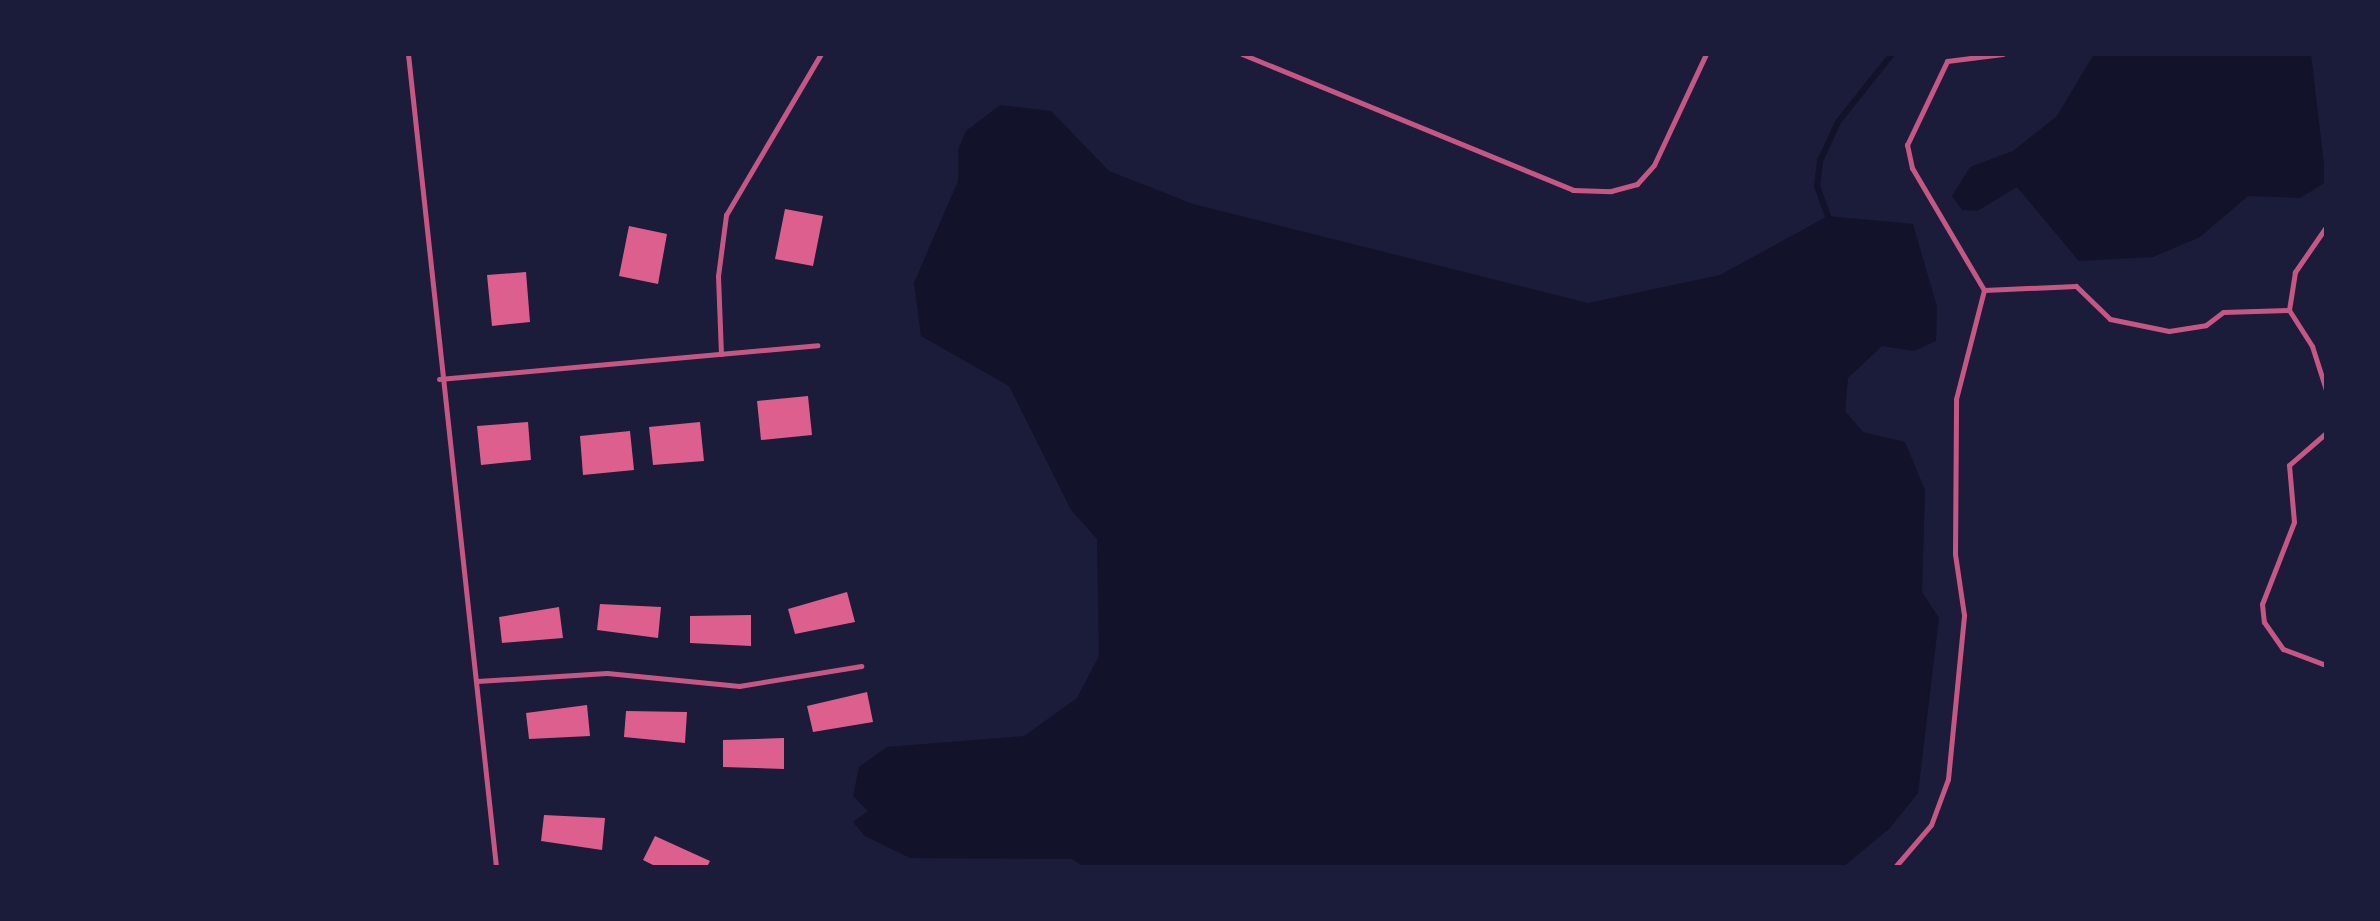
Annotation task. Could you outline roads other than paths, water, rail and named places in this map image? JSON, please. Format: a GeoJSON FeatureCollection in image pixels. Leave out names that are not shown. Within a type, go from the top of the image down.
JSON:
{"type":"FeatureCollection","features":[{"type":"Feature","properties":{"kind":"lane"},"geometry":{"type":"LineString","coordinates":[[408,54],[439,379],[477,681],[496,867]]}},
{"type":"Feature","properties":{"kind":"lane"},"geometry":{"type":"LineString","coordinates":[[721,354],[718,276],[726,215],[821,54]]}},
{"type":"Feature","properties":{"kind":"lane"},"geometry":{"type":"LineString","coordinates":[[1242,54],[1573,190],[1611,191],[1637,184],[1654,165],[1706,54]]}},
{"type":"Feature","properties":{"kind":"lane"},"geometry":{"type":"LineString","coordinates":[[1895,867],[1931,825],[1948,779],[1964,615],[1955,554],[1956,399],[1984,290],[1912,168],[1907,145],[1947,61],[2003,54]]}},
{"type":"Feature","properties":{"kind":"lane"},"geometry":{"type":"LineString","coordinates":[[2326,227],[2295,272],[2289,310],[2312,346],[2326,390]]}},
{"type":"Feature","properties":{"kind":"lane"},"geometry":{"type":"LineString","coordinates":[[1984,290],[2076,286],[2110,319],[2169,331],[2206,325],[2237,309],[2289,310]]}},
{"type":"Feature","properties":{"kind":"lane"},"geometry":{"type":"LineString","coordinates":[[439,379],[817,345]]}},
{"type":"Feature","properties":{"kind":"lane"},"geometry":{"type":"LineString","coordinates":[[2326,433],[2289,465],[2294,522],[2262,604],[2264,622],[2283,649],[2326,665]]}},
{"type":"Feature","properties":{"kind":"lane"},"geometry":{"type":"LineString","coordinates":[[477,681],[607,673],[739,686],[861,666]]}},
{"type":"Feature","properties":{"kind":"waterway"},"geometry":{"type":"LineString","coordinates":[[1828,216],[1817,186],[1820,161],[1838,122],[1892,54]]}}]}
